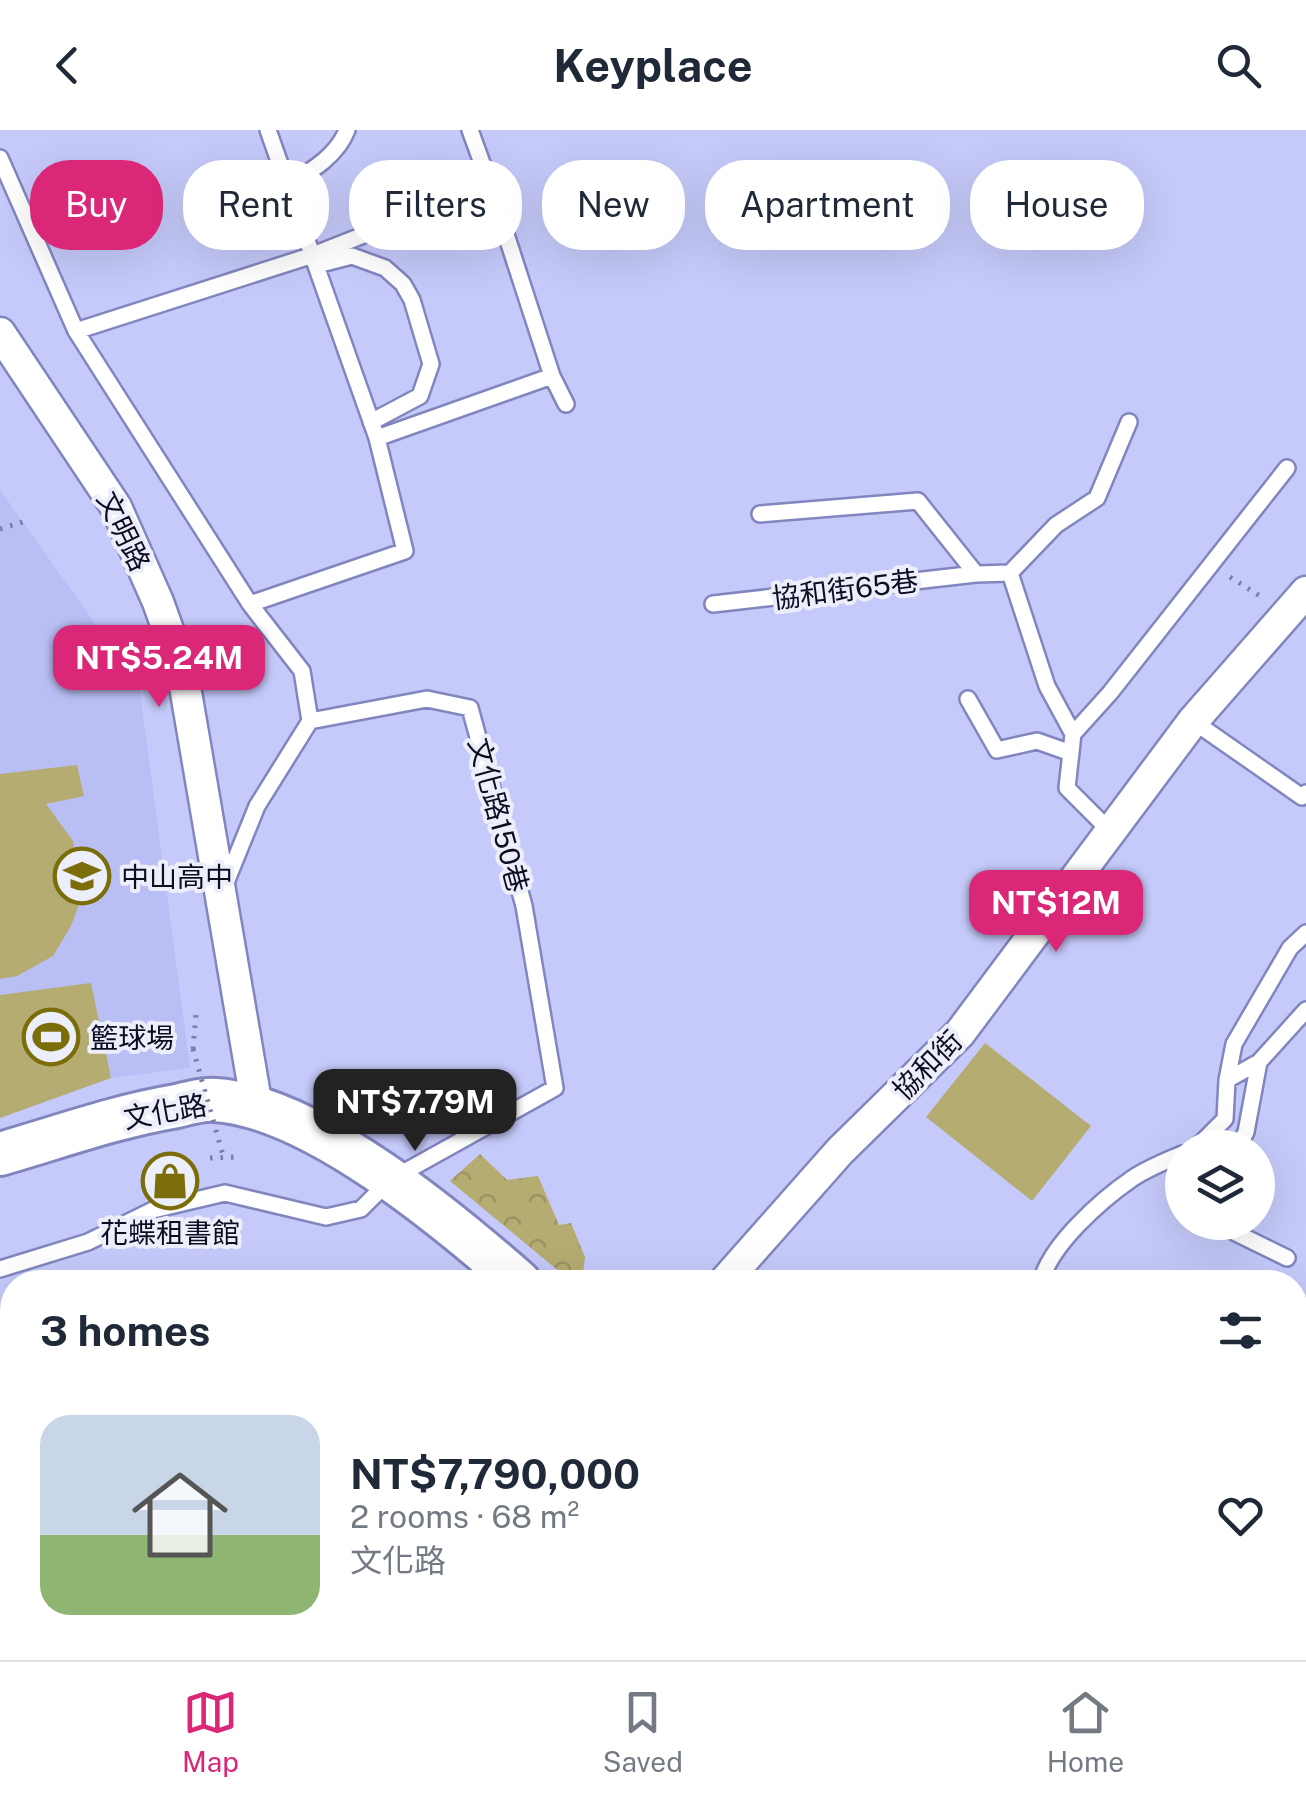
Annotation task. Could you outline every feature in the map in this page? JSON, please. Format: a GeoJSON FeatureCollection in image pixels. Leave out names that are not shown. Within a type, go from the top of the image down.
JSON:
{"type":"FeatureCollection","features":[{"type":"Feature","properties":{"kind":"street","name":"文明路"},"geometry":{"type":"LineString","coordinates":[[0,333],[116,507],[158,602],[182,669],[257,1107]]}},
{"type":"Feature","properties":{"kind":"street","name":"協和街"},"geometry":{"type":"LineString","coordinates":[[735,1270],[840,1152],[960,1034],[1194,721],[1297,604]]}},
{"type":"Feature","properties":{"kind":"street","name":"文化路"},"geometry":{"type":"LineString","coordinates":[[0,1154],[150,1110],[212,1100],[257,1107],[312,1132],[390,1180],[505,1270]]}},
{"type":"Feature","properties":{"kind":"lane"},"geometry":{"type":"LineString","coordinates":[[268,130],[279,160]]}},
{"type":"Feature","properties":{"kind":"lane"},"geometry":{"type":"LineString","coordinates":[[324,160],[346,130]]}},
{"type":"Feature","properties":{"kind":"lane"},"geometry":{"type":"LineString","coordinates":[[470,130],[481,160]]}},
{"type":"Feature","properties":{"kind":"lane"},"geometry":{"type":"LineString","coordinates":[[0,158],[76,331],[250,604],[302,672],[310,721],[256,806],[221,894]]}},
{"type":"Feature","properties":{"kind":"lane"},"geometry":{"type":"LineString","coordinates":[[76,331],[315,260],[349,245]]}},
{"type":"Feature","properties":{"kind":"lane"},"geometry":{"type":"LineString","coordinates":[[250,604],[405,551],[374,430],[311,250]]}},
{"type":"Feature","properties":{"kind":"lane"},"geometry":{"type":"LineString","coordinates":[[511,250],[552,376],[566,404]]}},
{"type":"Feature","properties":{"kind":"lane"},"geometry":{"type":"LineString","coordinates":[[315,260],[352,256],[384,268],[403,284],[412,300],[431,364],[420,396],[374,430]]}},
{"type":"Feature","properties":{"kind":"lane"},"geometry":{"type":"LineString","coordinates":[[374,430],[552,376]]}},
{"type":"Feature","properties":{"kind":"lane"},"geometry":{"type":"LineString","coordinates":[[1112,832],[1067,788],[1073,734],[1047,686],[1010,573],[1056,525],[1097,498],[1129,422]]}},
{"type":"Feature","properties":{"kind":"lane"},"geometry":{"type":"LineString","coordinates":[[1073,734],[1110,693],[1288,468]]}},
{"type":"Feature","properties":{"kind":"lane","name":"協和街65巷"},"geometry":{"type":"LineString","coordinates":[[760,514],[918,501],[976,574]]}},
{"type":"Feature","properties":{"kind":"lane","name":"協和街65巷"},"geometry":{"type":"LineString","coordinates":[[714,604],[1010,573]]}},
{"type":"Feature","properties":{"kind":"lane","name":"文化路150巷"},"geometry":{"type":"LineString","coordinates":[[310,721],[427,699],[470,708],[524,906],[555,1088],[390,1180]]}},
{"type":"Feature","properties":{"kind":"lane"},"geometry":{"type":"LineString","coordinates":[[968,699],[997,750],[1037,741],[1071,752]]}},
{"type":"Feature","properties":{"kind":"lane"},"geometry":{"type":"LineString","coordinates":[[1194,721],[1302,797],[1306,793]]}},
{"type":"Feature","properties":{"kind":"lane"},"geometry":{"type":"LineString","coordinates":[[1213,1130],[1224,1119],[1234,1044],[1290,948],[1306,933]]}},
{"type":"Feature","properties":{"kind":"lane"},"geometry":{"type":"LineString","coordinates":[[1227,1080],[1259,1062],[1306,1010]]}},
{"type":"Feature","properties":{"kind":"lane"},"geometry":{"type":"LineString","coordinates":[[1246,1130],[1259,1062]]}},
{"type":"Feature","properties":{"kind":"lane"},"geometry":{"type":"LineString","coordinates":[[1045,1270],[1064,1240],[1098,1208],[1134,1177],[1165,1162]]}},
{"type":"Feature","properties":{"kind":"lane"},"geometry":{"type":"LineString","coordinates":[[0,1269],[88,1242],[153,1210],[226,1193],[326,1217],[361,1209],[390,1180]]}},
{"type":"Feature","properties":{"kind":"lane"},"geometry":{"type":"LineString","coordinates":[[1250,1240],[1286,1258]]}},
{"type":"Feature","properties":{"kind":"path"},"geometry":{"type":"LineString","coordinates":[[0,530],[24,522]]}},
{"type":"Feature","properties":{"kind":"path"},"geometry":{"type":"LineString","coordinates":[[1211,564],[1297,604]]}},
{"type":"Feature","properties":{"kind":"path"},"geometry":{"type":"LineString","coordinates":[[196,1014],[193,1049],[224,1159]]}},
{"type":"Feature","properties":{"kind":"path"},"geometry":{"type":"LineString","coordinates":[[210,1158],[238,1157]]}},
{"type":"Feature","properties":{"kind":"shaded area","name":"中山高中"},"geometry":{"type":"Polygon","coordinates":[[[0,490],[139,685],[190,1068],[111,1078],[0,1118],[0,490]]]}},
{"type":"Feature","properties":{"kind":"green space"},"geometry":{"type":"Polygon","coordinates":[[[77,765],[84,796],[46,804],[73,841],[81,899],[53,956],[17,976],[0,979],[0,774],[77,765]]]}},
{"type":"Feature","properties":{"kind":"green space","name":"籃球場"},"geometry":{"type":"Polygon","coordinates":[[[91,983],[111,1078],[0,1118],[0,995],[91,983]]]}},
{"type":"Feature","properties":{"kind":"green space"},"geometry":{"type":"Polygon","coordinates":[[[985,1043],[1091,1126],[1032,1201],[926,1117],[985,1043]]]}},
{"type":"Feature","properties":{"kind":"green space"},"geometry":{"type":"Polygon","coordinates":[[[480,1154],[507,1180],[538,1176],[559,1225],[571,1223],[585,1257],[583,1270],[558,1270],[450,1181],[480,1154]]]}},
{"type":"Feature","properties":{"kind":"place","name":"中山高中"},"geometry":{"type":"Point","coordinates":[82,876]}},
{"type":"Feature","properties":{"kind":"place","name":"籃球場"},"geometry":{"type":"Point","coordinates":[51,1037]}},
{"type":"Feature","properties":{"kind":"place","name":"花蝶租書館"},"geometry":{"type":"Point","coordinates":[170,1181]}}]}
